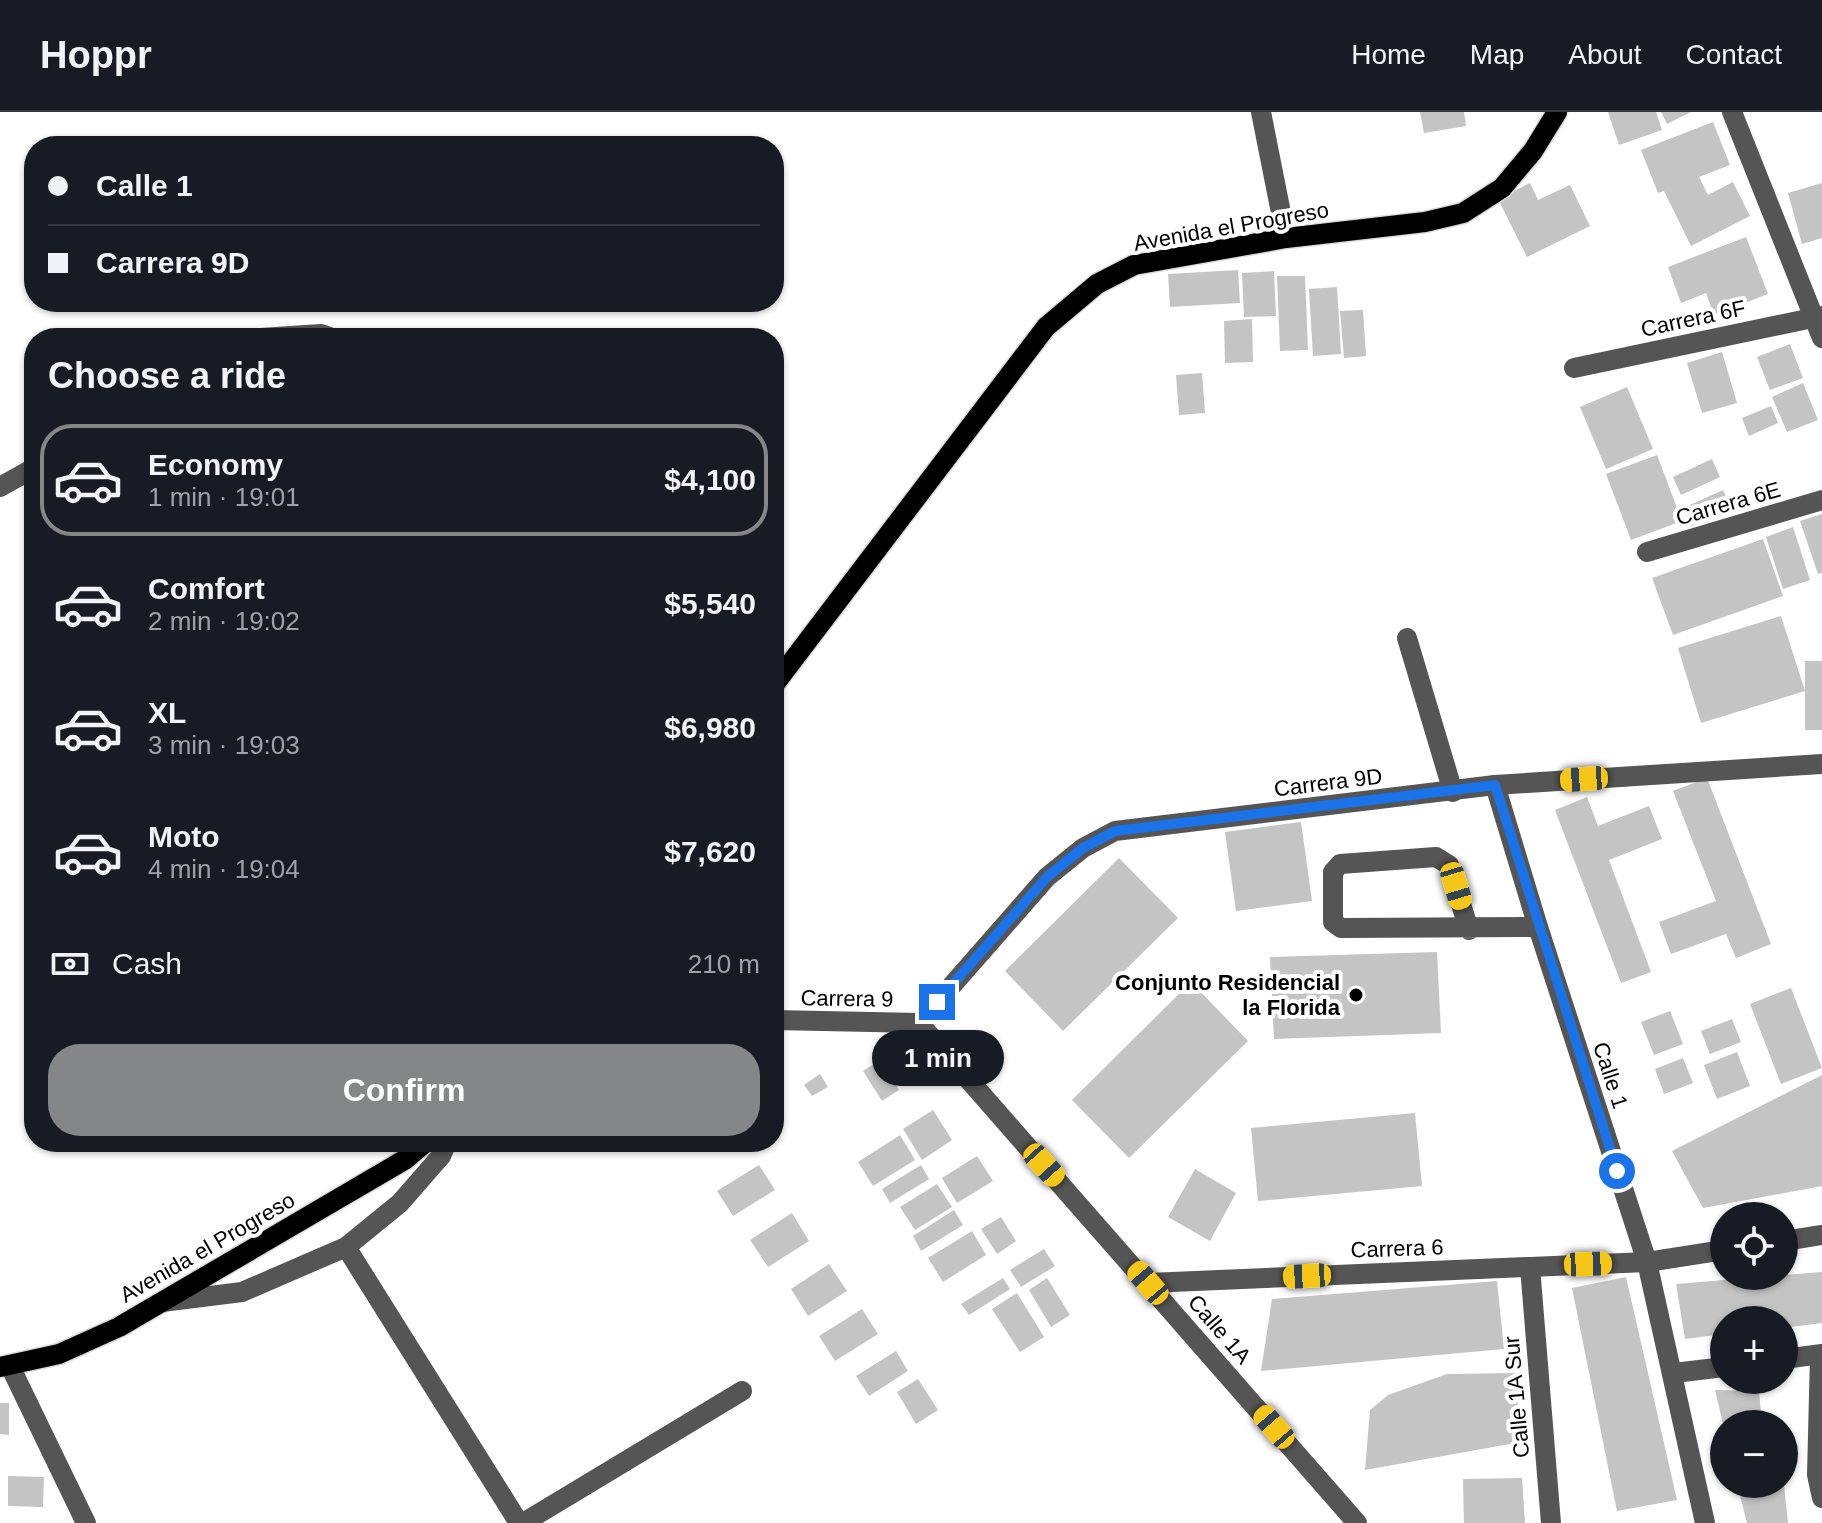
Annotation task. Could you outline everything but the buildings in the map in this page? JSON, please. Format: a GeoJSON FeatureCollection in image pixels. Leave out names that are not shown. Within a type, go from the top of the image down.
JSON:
{"type":"FeatureCollection","features":[{"type":"Feature","properties":{"kind":"main road","name":"Avenida el Progreso"},"geometry":{"type":"LineString","coordinates":[[784,672],[1046,327],[1097,284],[1134,265],[1286,238],[1425,222],[1463,213],[1502,188],[1533,151],[1557,112]]}},
{"type":"Feature","properties":{"kind":"main road","name":"Avenida el Progreso"},"geometry":{"type":"LineString","coordinates":[[5,1366],[59,1354],[119,1327],[414,1152]]}},
{"type":"Feature","properties":{"kind":"street"},"geometry":{"type":"LineString","coordinates":[[1261,112],[1286,238]]}},
{"type":"Feature","properties":{"kind":"street"},"geometry":{"type":"LineString","coordinates":[[1732,112],[1818,316],[1822,338]]}},
{"type":"Feature","properties":{"kind":"street","name":"Carrera 6F"},"geometry":{"type":"LineString","coordinates":[[1574,368],[1818,316]]}},
{"type":"Feature","properties":{"kind":"street"},"geometry":{"type":"LineString","coordinates":[[0,487],[24,474]]}},
{"type":"Feature","properties":{"kind":"street","name":"Carrera 6E"},"geometry":{"type":"LineString","coordinates":[[1647,552],[1822,500]]}},
{"type":"Feature","properties":{"kind":"street"},"geometry":{"type":"LineString","coordinates":[[1407,638],[1453,792]]}},
{"type":"Feature","properties":{"kind":"street","name":"Carrera 9D"},"geometry":{"type":"LineString","coordinates":[[919,1023],[1047,877],[1083,848],[1115,831],[1495,785],[1822,764]]}},
{"type":"Feature","properties":{"kind":"street","name":"Calle 1"},"geometry":{"type":"LineString","coordinates":[[1495,785],[1647,1262],[1705,1523]]}},
{"type":"Feature","properties":{"kind":"street"},"geometry":{"type":"LineString","coordinates":[[1469,930],[1449,865],[1436,857],[1340,864],[1333,872],[1333,922],[1341,928],[1469,930],[1538,927]]}},
{"type":"Feature","properties":{"kind":"street","name":"Carrera 9"},"geometry":{"type":"LineString","coordinates":[[784,1020],[919,1023]]}},
{"type":"Feature","properties":{"kind":"street","name":"Calle 1A"},"geometry":{"type":"LineString","coordinates":[[919,1023],[1357,1523]]}},
{"type":"Feature","properties":{"kind":"street"},"geometry":{"type":"LineString","coordinates":[[162,1302],[242,1292],[346,1247],[400,1203],[443,1152]]}},
{"type":"Feature","properties":{"kind":"street"},"geometry":{"type":"LineString","coordinates":[[1798,1239],[1822,1235]]}},
{"type":"Feature","properties":{"kind":"street"},"geometry":{"type":"LineString","coordinates":[[346,1247],[521,1523],[742,1391]]}},
{"type":"Feature","properties":{"kind":"street"},"geometry":{"type":"LineString","coordinates":[[1647,1262],[1710,1252]]}},
{"type":"Feature","properties":{"kind":"street","name":"Carrera 6"},"geometry":{"type":"LineString","coordinates":[[1148,1283],[1647,1262]]}},
{"type":"Feature","properties":{"kind":"street","name":"Calle 1A Sur"},"geometry":{"type":"LineString","coordinates":[[1530,1267],[1551,1523]]}},
{"type":"Feature","properties":{"kind":"street"},"geometry":{"type":"LineString","coordinates":[[1798,1357],[1821,1354],[1817,1475],[1822,1498]]}},
{"type":"Feature","properties":{"kind":"street"},"geometry":{"type":"LineString","coordinates":[[5,1366],[86,1523]]}},
{"type":"Feature","properties":{"kind":"street"},"geometry":{"type":"LineString","coordinates":[[1674,1373],[1710,1369]]}},
{"type":"Feature","properties":{"kind":"place","name":"Conjunto Residencial la Florida"},"geometry":{"type":"Point","coordinates":[1356,995]}},
{"type":"Feature","properties":{"kind":"route"},"geometry":{"type":"LineString","coordinates":[[937,1002],[1047,877],[1083,848],[1115,831],[1495,785],[1617,1171]]}}]}
